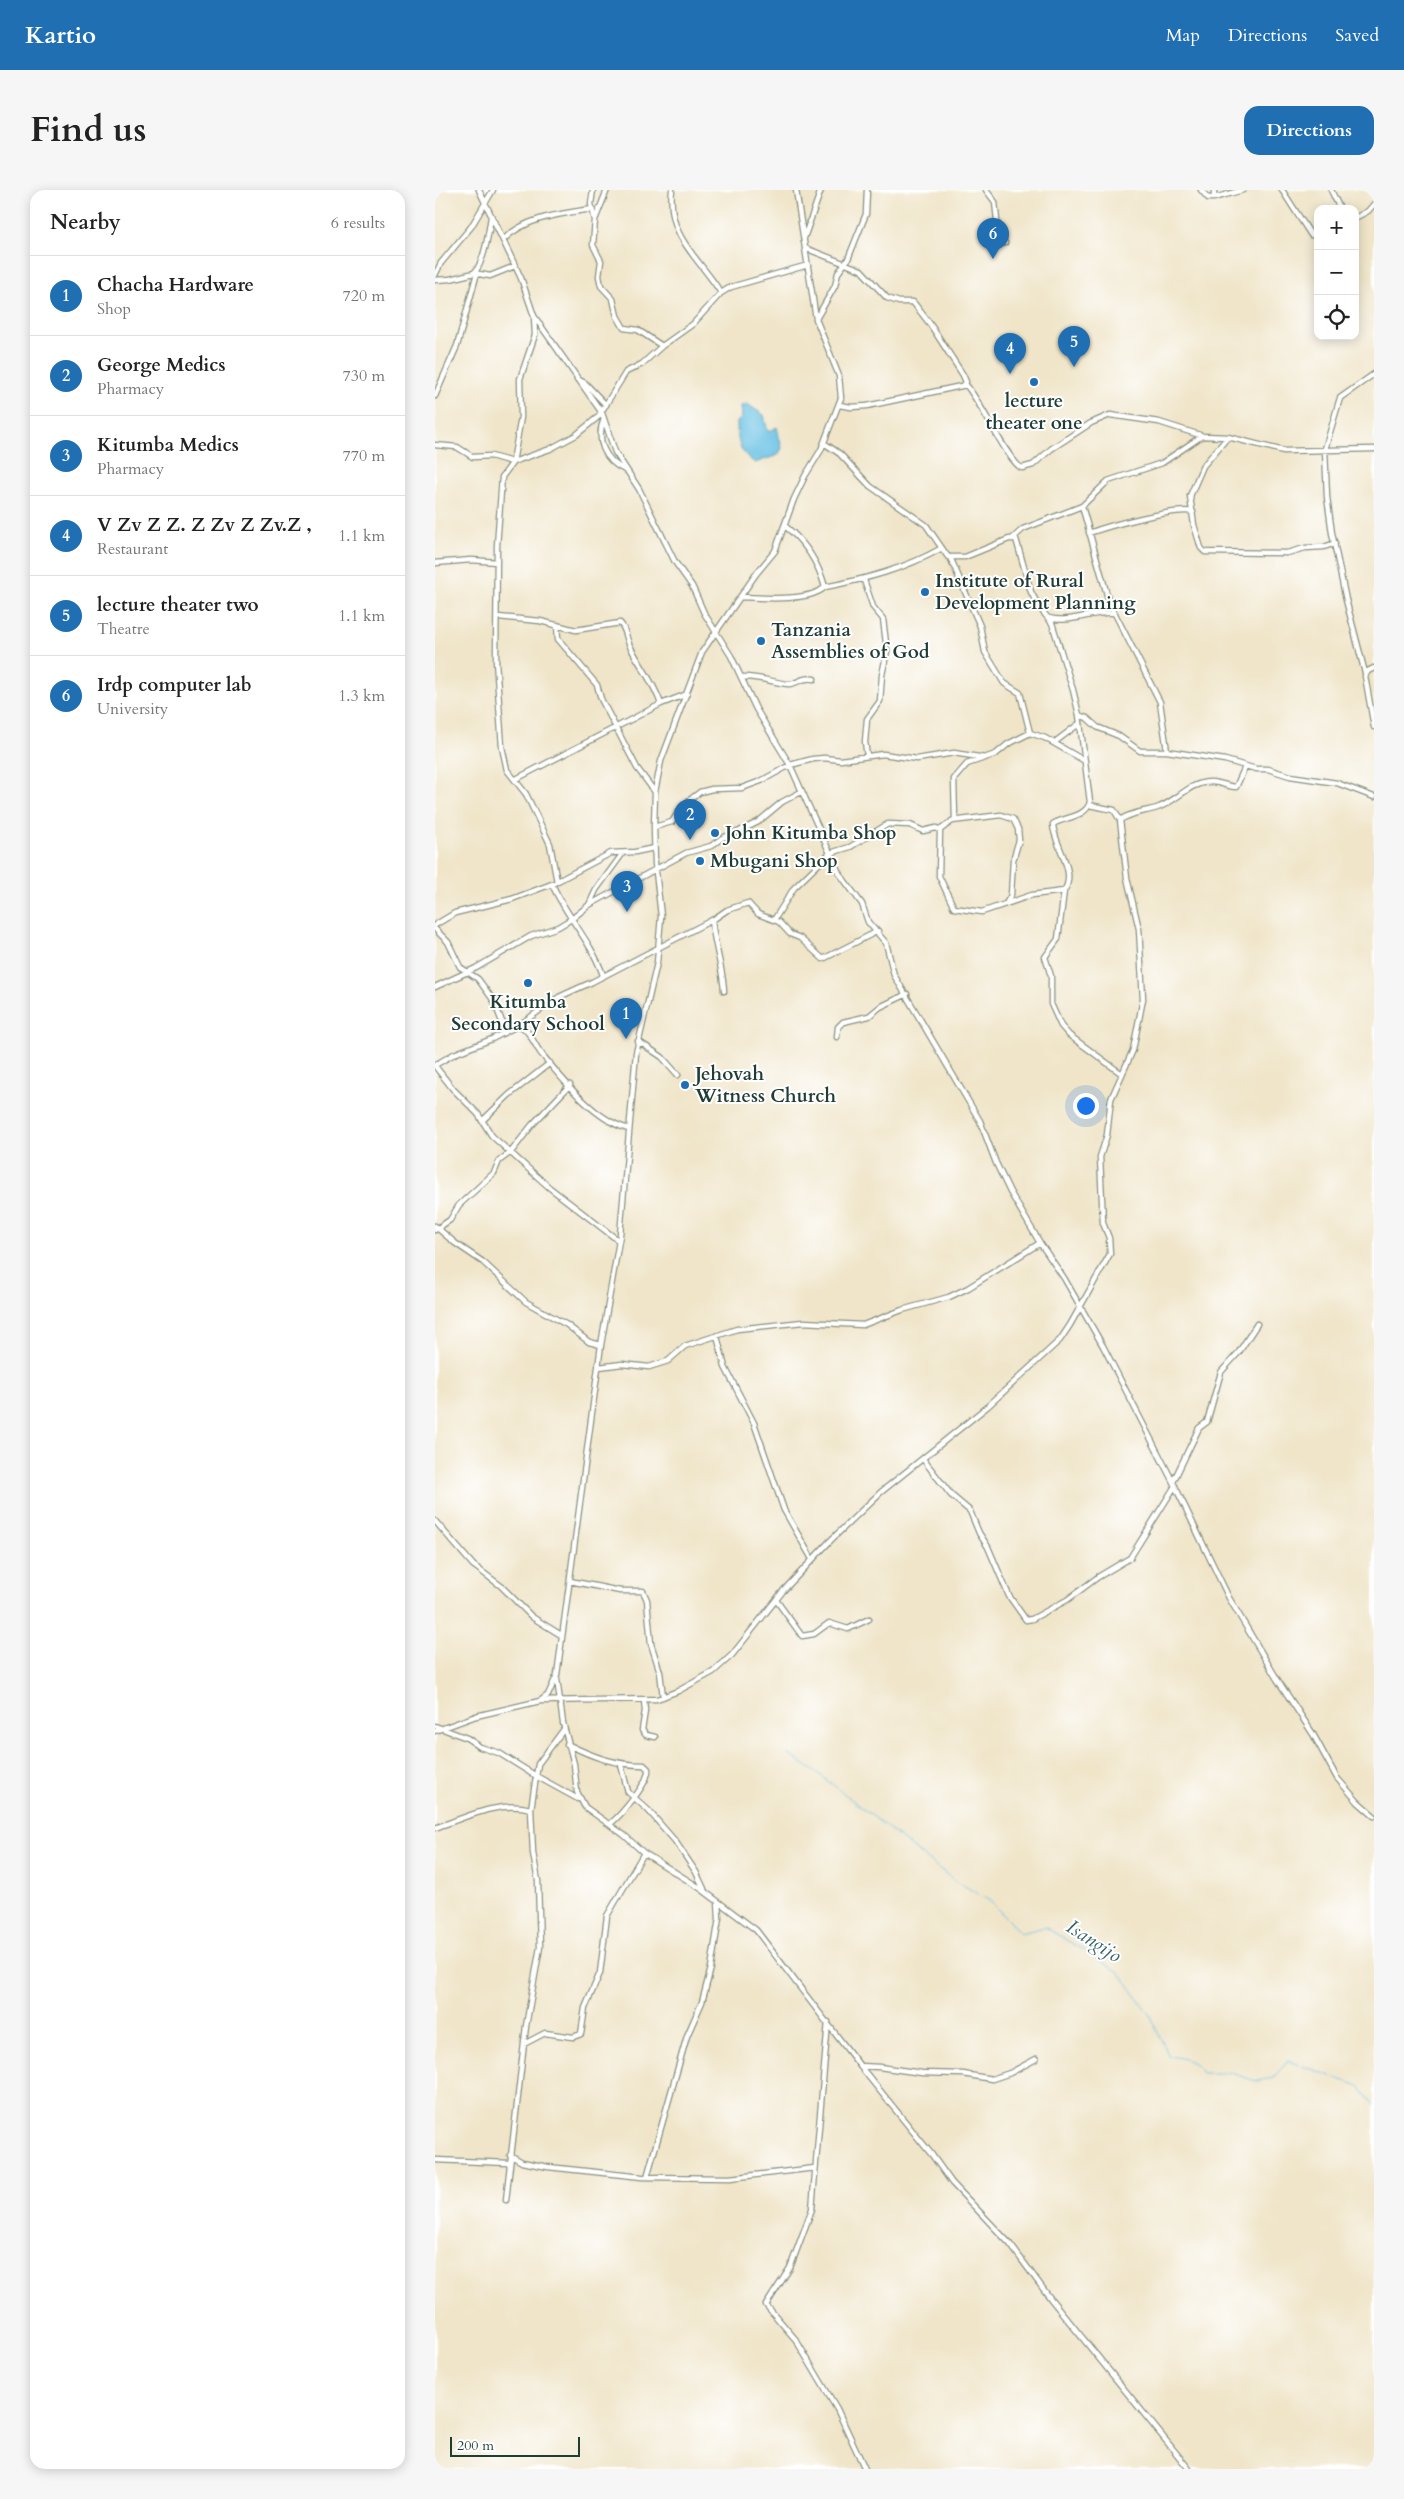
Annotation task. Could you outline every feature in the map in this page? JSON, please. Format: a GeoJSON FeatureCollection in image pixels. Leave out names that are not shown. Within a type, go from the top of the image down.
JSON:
{"type":"FeatureCollection","features":[{"type":"Feature","properties":{"kind":"street"},"geometry":{"type":"LineString","coordinates":[[479,190],[487,203],[515,266],[534,316],[605,418],[611,443],[626,471],[639,489],[675,562],[692,586],[704,614],[716,631],[756,709],[790,766],[839,873],[862,904],[868,922],[878,931],[889,948],[894,974],[907,994],[927,1034],[981,1121],[996,1164],[1040,1243],[1081,1306],[1174,1484],[1229,1598],[1277,1679],[1313,1734],[1337,1778],[1358,1802],[1374,1816]]}},
{"type":"Feature","properties":{"kind":"street"},"geometry":{"type":"LineString","coordinates":[[435,275],[441,263],[471,227],[493,190]]}},
{"type":"Feature","properties":{"kind":"street"},"geometry":{"type":"LineString","coordinates":[[593,190],[592,209],[595,220]]}},
{"type":"Feature","properties":{"kind":"street"},"geometry":{"type":"LineString","coordinates":[[607,190],[595,220],[593,245],[601,261],[599,276],[603,292],[613,299],[617,316],[624,328],[638,330],[662,346]]}},
{"type":"Feature","properties":{"kind":"street"},"geometry":{"type":"LineString","coordinates":[[672,190],[671,213],[681,241],[712,278],[721,293]]}},
{"type":"Feature","properties":{"kind":"street"},"geometry":{"type":"LineString","coordinates":[[578,1799],[573,1761],[567,1744],[559,1701],[557,1676],[601,1345],[619,1241],[638,1041],[656,971],[661,916],[654,848],[655,792],[661,761],[702,652],[775,551],[805,476],[824,443],[839,405],[841,391],[839,376],[816,319],[796,190]]}},
{"type":"Feature","properties":{"kind":"street"},"geometry":{"type":"LineString","coordinates":[[803,239],[821,190]]}},
{"type":"Feature","properties":{"kind":"street"},"geometry":{"type":"LineString","coordinates":[[816,319],[835,286],[838,274],[867,214],[867,190]]}},
{"type":"Feature","properties":{"kind":"street"},"geometry":{"type":"LineString","coordinates":[[986,190],[995,202],[999,229],[1005,243]]}},
{"type":"Feature","properties":{"kind":"street"},"geometry":{"type":"LineString","coordinates":[[1201,190],[1208,198],[1243,190]]}},
{"type":"Feature","properties":{"kind":"street"},"geometry":{"type":"LineString","coordinates":[[1214,190],[1214,198]]}},
{"type":"Feature","properties":{"kind":"street"},"geometry":{"type":"LineString","coordinates":[[1282,190],[1311,235]]}},
{"type":"Feature","properties":{"kind":"street"},"geometry":{"type":"LineString","coordinates":[[1331,190],[1338,205]]}},
{"type":"Feature","properties":{"kind":"street"},"geometry":{"type":"LineString","coordinates":[[1359,216],[1368,211],[1374,204]]}},
{"type":"Feature","properties":{"kind":"street"},"geometry":{"type":"LineString","coordinates":[[503,240],[516,229],[536,220],[592,209]]}},
{"type":"Feature","properties":{"kind":"street"},"geometry":{"type":"LineString","coordinates":[[435,396],[457,346],[475,273],[479,267],[487,241],[491,214]]}},
{"type":"Feature","properties":{"kind":"street"},"geometry":{"type":"LineString","coordinates":[[805,248],[845,262],[866,274],[887,298],[899,302],[910,300],[917,306],[963,375],[965,379],[964,385],[977,401],[1014,463],[1022,468],[1033,465],[1051,449],[1091,423],[1110,414],[1159,422],[1203,436],[1228,438],[1284,451],[1374,449]]}},
{"type":"Feature","properties":{"kind":"street"},"geometry":{"type":"LineString","coordinates":[[435,444],[457,447],[473,457],[491,456],[512,462],[550,449],[576,435],[602,413],[626,372],[642,364],[662,346],[693,324],[721,293],[731,287],[808,265]]}},
{"type":"Feature","properties":{"kind":"street"},"geometry":{"type":"LineString","coordinates":[[435,280],[450,279],[475,273],[490,276],[515,266]]}},
{"type":"Feature","properties":{"kind":"street"},"geometry":{"type":"LineString","coordinates":[[534,316],[535,335],[520,379],[521,417],[512,462],[504,473],[500,484],[496,680],[501,740],[506,767],[533,806],[550,844],[554,883],[560,903],[573,918],[605,974]]}},
{"type":"Feature","properties":{"kind":"street"},"geometry":{"type":"LineString","coordinates":[[1374,374],[1340,398],[1325,450],[1327,497],[1335,543],[1346,600],[1365,673],[1374,727]]}},
{"type":"Feature","properties":{"kind":"street"},"geometry":{"type":"LineString","coordinates":[[577,379],[585,382],[606,405]]}},
{"type":"Feature","properties":{"kind":"street"},"geometry":{"type":"LineString","coordinates":[[839,405],[851,408],[867,406],[964,385]]}},
{"type":"Feature","properties":{"kind":"street"},"geometry":{"type":"LineString","coordinates":[[605,418],[601,430],[605,452],[613,464],[626,471]]}},
{"type":"Feature","properties":{"kind":"street"},"geometry":{"type":"LineString","coordinates":[[950,558],[965,558],[1013,538],[1023,529],[1082,506],[1108,482],[1162,463],[1203,436]]}},
{"type":"Feature","properties":{"kind":"street"},"geometry":{"type":"LineString","coordinates":[[1228,438],[1219,445],[1199,474],[1190,496],[1198,540],[1205,552],[1287,553],[1305,548],[1324,547],[1335,543]]}},
{"type":"Feature","properties":{"kind":"street"},"geometry":{"type":"LineString","coordinates":[[824,443],[840,454],[870,486],[926,525],[950,558],[980,626],[985,652],[1004,684],[1020,694],[1030,733]]}},
{"type":"Feature","properties":{"kind":"street"},"geometry":{"type":"LineString","coordinates":[[1082,506],[1114,613],[1160,702],[1167,751]]}},
{"type":"Feature","properties":{"kind":"street"},"geometry":{"type":"LineString","coordinates":[[1089,534],[1117,523],[1181,511],[1193,512]]}},
{"type":"Feature","properties":{"kind":"street"},"geometry":{"type":"LineString","coordinates":[[785,526],[804,543],[817,565],[825,587]]}},
{"type":"Feature","properties":{"kind":"street"},"geometry":{"type":"LineString","coordinates":[[1013,538],[1017,541],[1031,592],[1054,628],[1079,715],[1089,805]]}},
{"type":"Feature","properties":{"kind":"street"},"geometry":{"type":"LineString","coordinates":[[741,597],[768,598],[819,593],[825,587],[864,580],[914,563],[942,548]]}},
{"type":"Feature","properties":{"kind":"street"},"geometry":{"type":"LineString","coordinates":[[435,563],[471,560],[497,562]]}},
{"type":"Feature","properties":{"kind":"street"},"geometry":{"type":"LineString","coordinates":[[864,580],[873,607],[883,619],[887,651],[882,674],[880,701],[867,719],[865,742],[867,756]]}},
{"type":"Feature","properties":{"kind":"street"},"geometry":{"type":"LineString","coordinates":[[1049,618],[1059,620],[1097,612],[1114,613]]}},
{"type":"Feature","properties":{"kind":"street"},"geometry":{"type":"LineString","coordinates":[[498,617],[580,630],[610,623],[620,623],[624,628],[631,650],[656,689],[661,704]]}},
{"type":"Feature","properties":{"kind":"street"},"geometry":{"type":"LineString","coordinates":[[557,625],[558,639],[594,680],[615,727],[642,776],[655,792]]}},
{"type":"Feature","properties":{"kind":"street"},"geometry":{"type":"LineString","coordinates":[[1365,673],[1374,668]]}},
{"type":"Feature","properties":{"kind":"street"},"geometry":{"type":"LineString","coordinates":[[741,677],[763,677],[789,684],[804,677],[814,678]]}},
{"type":"Feature","properties":{"kind":"street"},"geometry":{"type":"LineString","coordinates":[[516,780],[615,727],[661,704],[687,694]]}},
{"type":"Feature","properties":{"kind":"street"},"geometry":{"type":"LineString","coordinates":[[1079,715],[1087,718],[1097,728],[1119,736],[1140,751],[1167,751],[1225,760],[1245,766],[1268,768],[1290,776],[1337,783],[1374,797]]}},
{"type":"Feature","properties":{"kind":"street"},"geometry":{"type":"LineString","coordinates":[[1055,742],[1080,723]]}},
{"type":"Feature","properties":{"kind":"street"},"geometry":{"type":"LineString","coordinates":[[953,821],[956,812],[954,780],[967,764],[985,758],[1030,733],[1055,742],[1085,761]]}},
{"type":"Feature","properties":{"kind":"street"},"geometry":{"type":"LineString","coordinates":[[654,827],[672,822],[683,805],[696,794],[712,789],[742,788],[761,781],[790,766],[824,758],[835,761],[883,754],[917,759],[954,752],[985,758]]}},
{"type":"Feature","properties":{"kind":"street"},"geometry":{"type":"LineString","coordinates":[[1120,820],[1134,812],[1158,808],[1184,790],[1201,784],[1214,782],[1236,787],[1245,766]]}},
{"type":"Feature","properties":{"kind":"street"},"geometry":{"type":"LineString","coordinates":[[435,987],[450,982],[531,936],[553,929],[573,918],[589,905],[686,853],[711,846],[721,838],[745,828],[781,802],[801,792]]}},
{"type":"Feature","properties":{"kind":"street"},"geometry":{"type":"LineString","coordinates":[[435,1732],[475,1716],[540,1701],[584,1698],[645,1700],[663,1697],[706,1677],[719,1668],[812,1559],[881,1492],[988,1406],[1060,1340],[1109,1254],[1109,1238],[1103,1223],[1100,1163],[1107,1135],[1111,1099],[1133,1050],[1143,999],[1141,945],[1134,902],[1127,878],[1120,820],[1114,810],[1089,805],[1071,818],[1053,824],[1055,838],[1066,867],[1068,880],[1064,891],[1058,940],[1045,957],[1051,976],[1051,1004],[1065,1031],[1122,1074]]}},
{"type":"Feature","properties":{"kind":"street"},"geometry":{"type":"LineString","coordinates":[[940,830],[953,821],[1001,815],[1013,819],[1018,829],[1019,840],[1013,860],[1011,895],[1007,902]]}},
{"type":"Feature","properties":{"kind":"street"},"geometry":{"type":"LineString","coordinates":[[774,920],[794,888],[829,853],[851,847],[888,824],[910,825],[923,831],[936,828],[940,830]]}},
{"type":"Feature","properties":{"kind":"street"},"geometry":{"type":"LineString","coordinates":[[940,830],[939,876],[951,906],[982,912],[993,910],[1007,902],[1032,894],[1039,895],[1057,890],[1064,891]]}},
{"type":"Feature","properties":{"kind":"street"},"geometry":{"type":"LineString","coordinates":[[435,925],[455,913],[512,899],[554,883],[611,853],[654,848]]}},
{"type":"Feature","properties":{"kind":"street"},"geometry":{"type":"LineString","coordinates":[[589,905],[596,890],[623,853]]}},
{"type":"Feature","properties":{"kind":"street"},"geometry":{"type":"LineString","coordinates":[[619,1241],[551,1188],[492,1136],[482,1121],[435,1066],[519,1025],[555,999],[712,920],[727,910],[746,903],[750,904],[758,914],[779,922],[790,934],[800,938],[823,959],[878,931]]}},
{"type":"Feature","properties":{"kind":"street"},"geometry":{"type":"LineString","coordinates":[[712,920],[720,971],[724,978],[724,991]]}},
{"type":"Feature","properties":{"kind":"street"},"geometry":{"type":"LineString","coordinates":[[435,929],[448,942],[458,964],[478,979],[494,1001],[503,1022],[510,1030]]}},
{"type":"Feature","properties":{"kind":"street"},"geometry":{"type":"LineString","coordinates":[[837,1038],[837,1027],[843,1022],[869,1016],[880,1006],[907,994]]}},
{"type":"Feature","properties":{"kind":"street"},"geometry":{"type":"LineString","coordinates":[[519,1025],[527,1031],[550,1063],[605,1120],[629,1129]]}},
{"type":"Feature","properties":{"kind":"street"},"geometry":{"type":"LineString","coordinates":[[638,1041],[662,1057],[679,1075]]}},
{"type":"Feature","properties":{"kind":"street"},"geometry":{"type":"LineString","coordinates":[[482,1121],[509,1095],[550,1063]]}},
{"type":"Feature","properties":{"kind":"street"},"geometry":{"type":"LineString","coordinates":[[570,1085],[532,1125],[511,1152],[497,1163],[494,1173],[459,1205],[450,1220],[436,1228],[450,1240],[483,1262],[526,1302],[567,1325],[589,1342],[601,1345]]}},
{"type":"Feature","properties":{"kind":"street"},"geometry":{"type":"LineString","coordinates":[[599,1367],[622,1364],[649,1367],[668,1361],[685,1346],[737,1330],[796,1322],[849,1326],[870,1324],[902,1310],[949,1297],[968,1288],[1040,1243]]}},
{"type":"Feature","properties":{"kind":"street"},"geometry":{"type":"LineString","coordinates":[[923,1459],[951,1495],[971,1511],[979,1533],[988,1547],[1009,1596],[1026,1620],[1032,1619],[1067,1600],[1098,1577],[1130,1558],[1174,1484],[1199,1428],[1207,1422],[1221,1372],[1239,1352],[1257,1324]]}},
{"type":"Feature","properties":{"kind":"street"},"geometry":{"type":"LineString","coordinates":[[717,1336],[728,1373],[754,1423],[783,1510],[812,1559]]}},
{"type":"Feature","properties":{"kind":"street"},"geometry":{"type":"LineString","coordinates":[[435,1521],[473,1565],[501,1586],[532,1617],[561,1635]]}},
{"type":"Feature","properties":{"kind":"street"},"geometry":{"type":"LineString","coordinates":[[570,1581],[588,1582],[620,1590],[643,1591],[647,1600],[651,1644],[660,1672],[663,1697]]}},
{"type":"Feature","properties":{"kind":"street"},"geometry":{"type":"LineString","coordinates":[[776,1600],[803,1636],[814,1634],[829,1622],[848,1629],[869,1619]]}},
{"type":"Feature","properties":{"kind":"street"},"geometry":{"type":"LineString","coordinates":[[540,1701],[548,1694],[557,1676]]}},
{"type":"Feature","properties":{"kind":"street"},"geometry":{"type":"LineString","coordinates":[[645,1700],[642,1730],[646,1735],[655,1737]]}},
{"type":"Feature","properties":{"kind":"street"},"geometry":{"type":"LineString","coordinates":[[435,1726],[467,1738],[479,1747],[499,1753],[578,1799],[585,1807],[610,1824],[644,1853],[704,1891],[756,1930],[860,2066],[906,2121],[957,2190],[1010,2244],[1050,2298],[1189,2469]]}},
{"type":"Feature","properties":{"kind":"street"},"geometry":{"type":"LineString","coordinates":[[506,2200],[523,2044],[540,1947],[538,1881],[533,1853],[531,1809],[540,1762],[564,1729]]}},
{"type":"Feature","properties":{"kind":"street"},"geometry":{"type":"LineString","coordinates":[[567,1744],[606,1761],[644,1765],[648,1769],[647,1780],[627,1807],[610,1824]]}},
{"type":"Feature","properties":{"kind":"street"},"geometry":{"type":"LineString","coordinates":[[621,1764],[623,1779],[632,1798],[648,1810],[675,1841],[695,1872],[704,1891]]}},
{"type":"Feature","properties":{"kind":"street"},"geometry":{"type":"LineString","coordinates":[[563,1791],[569,1790],[576,1784]]}},
{"type":"Feature","properties":{"kind":"street"},"geometry":{"type":"LineString","coordinates":[[435,1828],[489,1810],[514,1806],[531,1809]]}},
{"type":"Feature","properties":{"kind":"street"},"geometry":{"type":"LineString","coordinates":[[523,2044],[545,2032],[573,2037],[581,2034],[585,2008],[599,1973],[607,1916],[644,1853]]}},
{"type":"Feature","properties":{"kind":"street"},"geometry":{"type":"LineString","coordinates":[[647,2178],[687,2036],[702,2002],[711,1968],[719,1918],[718,1902]]}},
{"type":"Feature","properties":{"kind":"street"},"geometry":{"type":"LineString","coordinates":[[827,2022],[815,2168],[815,2192],[808,2222],[790,2268],[766,2305],[796,2340],[837,2409],[865,2469]]}},
{"type":"Feature","properties":{"kind":"street"},"geometry":{"type":"LineString","coordinates":[[860,2066],[879,2066],[922,2073],[963,2074],[992,2079],[1010,2073],[1036,2059]]}},
{"type":"Feature","properties":{"kind":"street"},"geometry":{"type":"LineString","coordinates":[[510,2155],[522,2162],[548,2167],[647,2178],[731,2178],[815,2168]]}},
{"type":"Feature","properties":{"kind":"street"},"geometry":{"type":"LineString","coordinates":[[435,2160],[509,2163]]}},
{"type":"Feature","properties":{"kind":"water"},"geometry":{"type":"Polygon","coordinates":[[[747,404],[764,415],[768,432],[777,427],[782,448],[778,455],[755,463],[745,455],[738,440],[737,422],[742,417],[741,406],[747,404]]]}},
{"type":"Feature","properties":{"kind":"waterway","name":"Isangijo"},"geometry":{"type":"LineString","coordinates":[[788,1754],[823,1777],[951,1878],[990,1901],[1020,1933],[1045,1927],[1119,1972],[1149,2014],[1169,2056],[1188,2060],[1202,2073],[1231,2073],[1256,2081],[1273,2078],[1288,2061],[1359,2086],[1374,2105]]}},
{"type":"Feature","properties":{"kind":"place","name":"Irdp computer lab"},"geometry":{"type":"Point","coordinates":[993,259]}},
{"type":"Feature","properties":{"kind":"place","name":"lecture theater two"},"geometry":{"type":"Point","coordinates":[1074,367]}},
{"type":"Feature","properties":{"kind":"place","name":"V Zv Z Z. Z Zv Z Zv.Z ,"},"geometry":{"type":"Point","coordinates":[1010,374]}},
{"type":"Feature","properties":{"kind":"place","name":"lecture theater one"},"geometry":{"type":"Point","coordinates":[1034,382]}},
{"type":"Feature","properties":{"kind":"place","name":"Institute of Rural Development Planning"},"geometry":{"type":"Point","coordinates":[925,592]}},
{"type":"Feature","properties":{"kind":"place","name":"Tanzania Assemblies of God"},"geometry":{"type":"Point","coordinates":[761,641]}},
{"type":"Feature","properties":{"kind":"place","name":"John Kitumba Shop"},"geometry":{"type":"Point","coordinates":[715,833]}},
{"type":"Feature","properties":{"kind":"place","name":"George Medics"},"geometry":{"type":"Point","coordinates":[690,840]}},
{"type":"Feature","properties":{"kind":"place","name":"Mbugani Shop"},"geometry":{"type":"Point","coordinates":[700,861]}},
{"type":"Feature","properties":{"kind":"place","name":"Kitumba Medics"},"geometry":{"type":"Point","coordinates":[627,912]}},
{"type":"Feature","properties":{"kind":"place","name":"Kitumba Secondary School"},"geometry":{"type":"Point","coordinates":[528,983]}},
{"type":"Feature","properties":{"kind":"place","name":"Chacha Hardware"},"geometry":{"type":"Point","coordinates":[626,1039]}},
{"type":"Feature","properties":{"kind":"place","name":"Jehovah Witness Church"},"geometry":{"type":"Point","coordinates":[685,1085]}}]}
